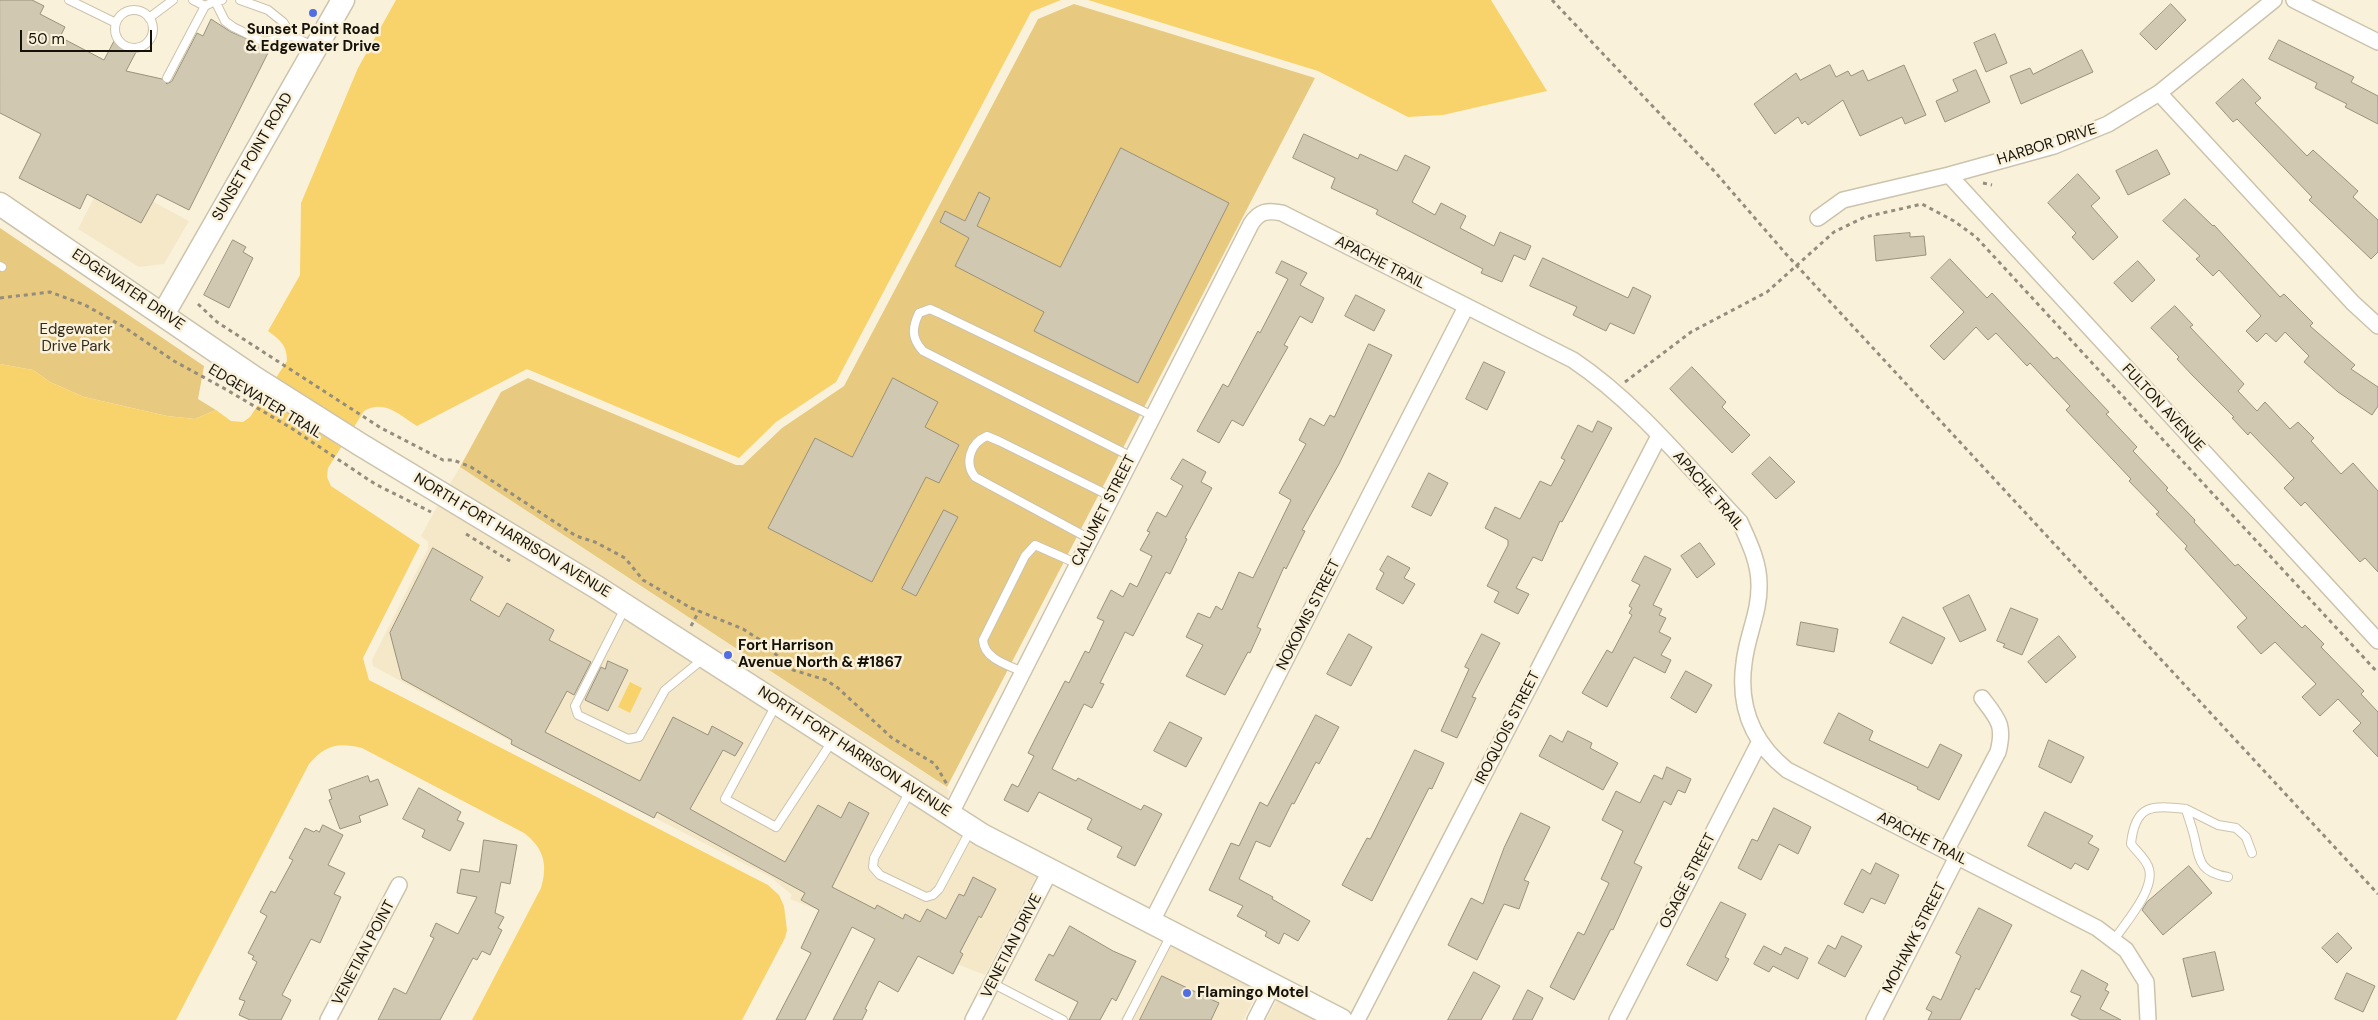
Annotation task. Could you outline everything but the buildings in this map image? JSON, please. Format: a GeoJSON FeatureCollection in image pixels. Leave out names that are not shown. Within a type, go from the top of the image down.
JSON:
{"type":"FeatureCollection","features":[{"type":"Feature","properties":{"kind":"main road","name":"SUNSET POINT ROAD"},"geometry":{"type":"LineString","coordinates":[[164,314],[250,160],[343,0]]}},
{"type":"Feature","properties":{"kind":"main road","name":"EDGEWATER DRIVE"},"geometry":{"type":"LineString","coordinates":[[0,204],[164,314],[255,378]]}},
{"type":"Feature","properties":{"kind":"main road","name":"NORTH FORT HARRISON AVENUE"},"geometry":{"type":"LineString","coordinates":[[255,378],[361,445],[626,606],[911,789],[955,805],[971,828],[1050,871],[1341,1020]]}},
{"type":"Feature","properties":{"kind":"street","name":"HARBOR DRIVE"},"geometry":{"type":"LineString","coordinates":[[1818,218],[1843,200],[1949,175],[2082,136],[2108,124],[2159,93],[2274,0]]}},
{"type":"Feature","properties":{"kind":"street"},"geometry":{"type":"LineString","coordinates":[[2294,0],[2378,42]]}},
{"type":"Feature","properties":{"kind":"street"},"geometry":{"type":"LineString","coordinates":[[2159,93],[2353,303],[2378,326]]}},
{"type":"Feature","properties":{"kind":"street","name":"FULTON AVENUE"},"geometry":{"type":"LineString","coordinates":[[1949,175],[2378,641]]}},
{"type":"Feature","properties":{"kind":"street","name":"APACHE TRAIL"},"geometry":{"type":"LineString","coordinates":[[1264,212],[1282,214],[1573,360],[1612,389],[1740,522],[1756,561],[1759,582],[1758,610],[1744,662],[1743,695],[1748,722],[1759,743],[1772,758],[1787,770],[2097,928],[2114,940],[2126,950],[2146,982],[2148,1020]]}},
{"type":"Feature","properties":{"kind":"street","name":"CALUMET STREET"},"geometry":{"type":"LineString","coordinates":[[955,805],[1251,224],[1256,216],[1264,212]]}},
{"type":"Feature","properties":{"kind":"street","name":"NOKOMIS STREET"},"geometry":{"type":"LineString","coordinates":[[1151,923],[1466,307]]}},
{"type":"Feature","properties":{"kind":"street","name":"IROQUOIS STREET"},"geometry":{"type":"LineString","coordinates":[[1357,1020],[1659,436]]}},
{"type":"Feature","properties":{"kind":"street","name":"MOHAWK STREET"},"geometry":{"type":"LineString","coordinates":[[1874,1020],[1998,752],[2002,736],[2000,721],[1982,698]]}},
{"type":"Feature","properties":{"kind":"street","name":"OSAGE STREET"},"geometry":{"type":"LineString","coordinates":[[1617,1020],[1759,743]]}},
{"type":"Feature","properties":{"kind":"street","name":"VENETIAN DRIVE"},"geometry":{"type":"LineString","coordinates":[[973,1020],[1050,871]]}},
{"type":"Feature","properties":{"kind":"street","name":"VENETIAN POINT"},"geometry":{"type":"LineString","coordinates":[[328,1020],[399,886]]}},
{"type":"Feature","properties":{"kind":"street"},"geometry":{"type":"LineString","coordinates":[[1255,1020],[1273,985]]}},
{"type":"Feature","properties":{"kind":"lane"},"geometry":{"type":"LineString","coordinates":[[68,0],[116,22]]}},
{"type":"Feature","properties":{"kind":"lane"},"geometry":{"type":"LineString","coordinates":[[149,18],[173,0]]}},
{"type":"Feature","properties":{"kind":"lane"},"geometry":{"type":"LineString","coordinates":[[193,0],[204,6]]}},
{"type":"Feature","properties":{"kind":"lane"},"geometry":{"type":"LineString","coordinates":[[240,0],[268,10],[283,22],[292,36],[316,48]]}},
{"type":"Feature","properties":{"kind":"lane"},"geometry":{"type":"LineString","coordinates":[[167,78],[204,6],[218,1],[225,21],[264,42],[292,36]]}},
{"type":"Feature","properties":{"kind":"lane"},"geometry":{"type":"LineString","coordinates":[[128,11],[140,12],[149,18],[152,30],[151,37],[147,42],[136,48],[129,48],[119,41],[116,35],[116,22],[128,11]]}},
{"type":"Feature","properties":{"kind":"lane"},"geometry":{"type":"LineString","coordinates":[[1132,457],[923,351],[915,342],[912,327],[919,313],[930,309],[1153,416]]}},
{"type":"Feature","properties":{"kind":"lane"},"geometry":{"type":"LineString","coordinates":[[1090,539],[975,477],[970,470],[968,459],[974,447],[980,439],[987,436],[1112,497]]}},
{"type":"Feature","properties":{"kind":"lane"},"geometry":{"type":"LineString","coordinates":[[1022,672],[989,655],[984,649],[983,640],[1026,556],[1035,545],[1078,564]]}},
{"type":"Feature","properties":{"kind":"lane"},"geometry":{"type":"LineString","coordinates":[[626,606],[575,706],[578,715],[628,739],[639,738],[665,690],[706,657]]}},
{"type":"Feature","properties":{"kind":"lane"},"geometry":{"type":"LineString","coordinates":[[777,702],[725,799],[776,827],[834,739]]}},
{"type":"Feature","properties":{"kind":"lane"},"geometry":{"type":"LineString","coordinates":[[911,789],[874,858],[873,868],[880,875],[926,897],[933,895],[939,889],[971,828]]}},
{"type":"Feature","properties":{"kind":"lane"},"geometry":{"type":"LineString","coordinates":[[2114,940],[2146,892],[2150,882],[2150,870],[2131,844],[2135,824],[2150,807],[2163,806],[2186,809],[2218,825],[2236,828],[2246,837],[2252,853]]}},
{"type":"Feature","properties":{"kind":"lane"},"geometry":{"type":"LineString","coordinates":[[2186,809],[2196,853],[2204,866],[2215,875],[2228,877]]}},
{"type":"Feature","properties":{"kind":"lane"},"geometry":{"type":"LineString","coordinates":[[1127,1020],[1172,933]]}},
{"type":"Feature","properties":{"kind":"lane"},"geometry":{"type":"LineString","coordinates":[[992,983],[1063,1020]]}},
{"type":"Feature","properties":{"kind":"path"},"geometry":{"type":"LineString","coordinates":[[1552,0],[1716,172],[1797,266],[2378,894]]}},
{"type":"Feature","properties":{"kind":"path"},"geometry":{"type":"LineString","coordinates":[[1612,389],[1628,380],[1691,332],[1767,292],[1834,232],[1865,217],[1922,204],[1954,221],[1979,240],[2378,673]]}},
{"type":"Feature","properties":{"kind":"path","name":"EDGEWATER TRAIL"},"geometry":{"type":"LineString","coordinates":[[0,298],[50,292],[104,314],[165,356],[290,428],[375,484],[432,513]]}},
{"type":"Feature","properties":{"kind":"path"},"geometry":{"type":"LineString","coordinates":[[198,304],[217,322],[373,423],[443,460],[453,460],[471,467],[576,536],[596,542],[625,558],[643,580],[691,608],[743,629],[760,640],[793,670],[826,680],[838,688],[892,738],[935,764],[955,805]]}},
{"type":"Feature","properties":{"kind":"path"},"geometry":{"type":"LineString","coordinates":[[465,533],[510,561]]}},
{"type":"Feature","properties":{"kind":"shaded area"},"geometry":{"type":"Polygon","coordinates":[[[396,0],[1061,0],[1031,12],[836,382],[776,422],[739,458],[527,369],[417,426],[398,413],[385,408],[372,408],[364,411],[328,468],[327,477],[331,486],[420,545],[363,658],[369,680],[768,885],[779,895],[784,906],[787,930],[785,938],[742,1020],[472,1020],[541,888],[544,864],[540,851],[524,833],[362,748],[339,745],[326,749],[309,764],[176,1020],[0,1020],[0,364],[33,370],[50,382],[84,397],[167,416],[195,419],[216,410],[231,421],[243,422],[250,417],[287,361],[286,351],[282,343],[268,331],[300,275],[301,203],[358,68],[396,0]]]}},
{"type":"Feature","properties":{"kind":"shaded area"},"geometry":{"type":"Polygon","coordinates":[[[1088,0],[1491,0],[1547,91],[1443,115],[1408,117],[1318,71],[1088,0]]]}},
{"type":"Feature","properties":{"kind":"shaded area"},"geometry":{"type":"Polygon","coordinates":[[[105,176],[189,221],[164,264],[139,267],[78,229],[105,176]]]}},
{"type":"Feature","properties":{"kind":"shaded area"},"geometry":{"type":"Polygon","coordinates":[[[460,467],[942,784],[950,791],[946,801],[448,487],[460,467]]]}},
{"type":"Feature","properties":{"kind":"shaded area"},"geometry":{"type":"Polygon","coordinates":[[[439,503],[593,596],[1037,875],[985,975],[790,899],[792,895],[772,878],[587,783],[373,666],[372,660],[428,549],[428,542],[421,536],[439,503]]]}},
{"type":"Feature","properties":{"kind":"shaded area"},"geometry":{"type":"Polygon","coordinates":[[[630,682],[642,688],[630,713],[618,707],[630,682]]]}},
{"type":"Feature","properties":{"kind":"shaded area"},"geometry":{"type":"Polygon","coordinates":[[[1165,943],[1259,989],[1243,1020],[1120,1020],[1165,943]]]}},
{"type":"Feature","properties":{"kind":"shaded area"},"geometry":{"type":"Polygon","coordinates":[[[1278,998],[1321,1020],[1266,1020],[1278,998]]]}},
{"type":"Feature","properties":{"kind":"green space"},"geometry":{"type":"Polygon","coordinates":[[[1074,4],[1315,78],[947,787],[460,467],[501,392],[528,378],[736,465],[743,465],[782,428],[844,386],[1038,19],[1074,4]]]}},
{"type":"Feature","properties":{"kind":"green space","name":"Edgewater Drive Park"},"geometry":{"type":"Polygon","coordinates":[[[0,228],[204,366],[198,399],[216,410],[195,419],[167,416],[84,397],[50,382],[33,370],[0,364],[0,228]]]}},
{"type":"Feature","properties":{"kind":"place","name":"Sunset Point Road & Edgewater Drive"},"geometry":{"type":"Point","coordinates":[313,13]}},
{"type":"Feature","properties":{"kind":"place","name":"Fort Harrison Avenue North & #1867"},"geometry":{"type":"Point","coordinates":[728,655]}},
{"type":"Feature","properties":{"kind":"place","name":"Flamingo Motel"},"geometry":{"type":"Point","coordinates":[1187,993]}}]}
